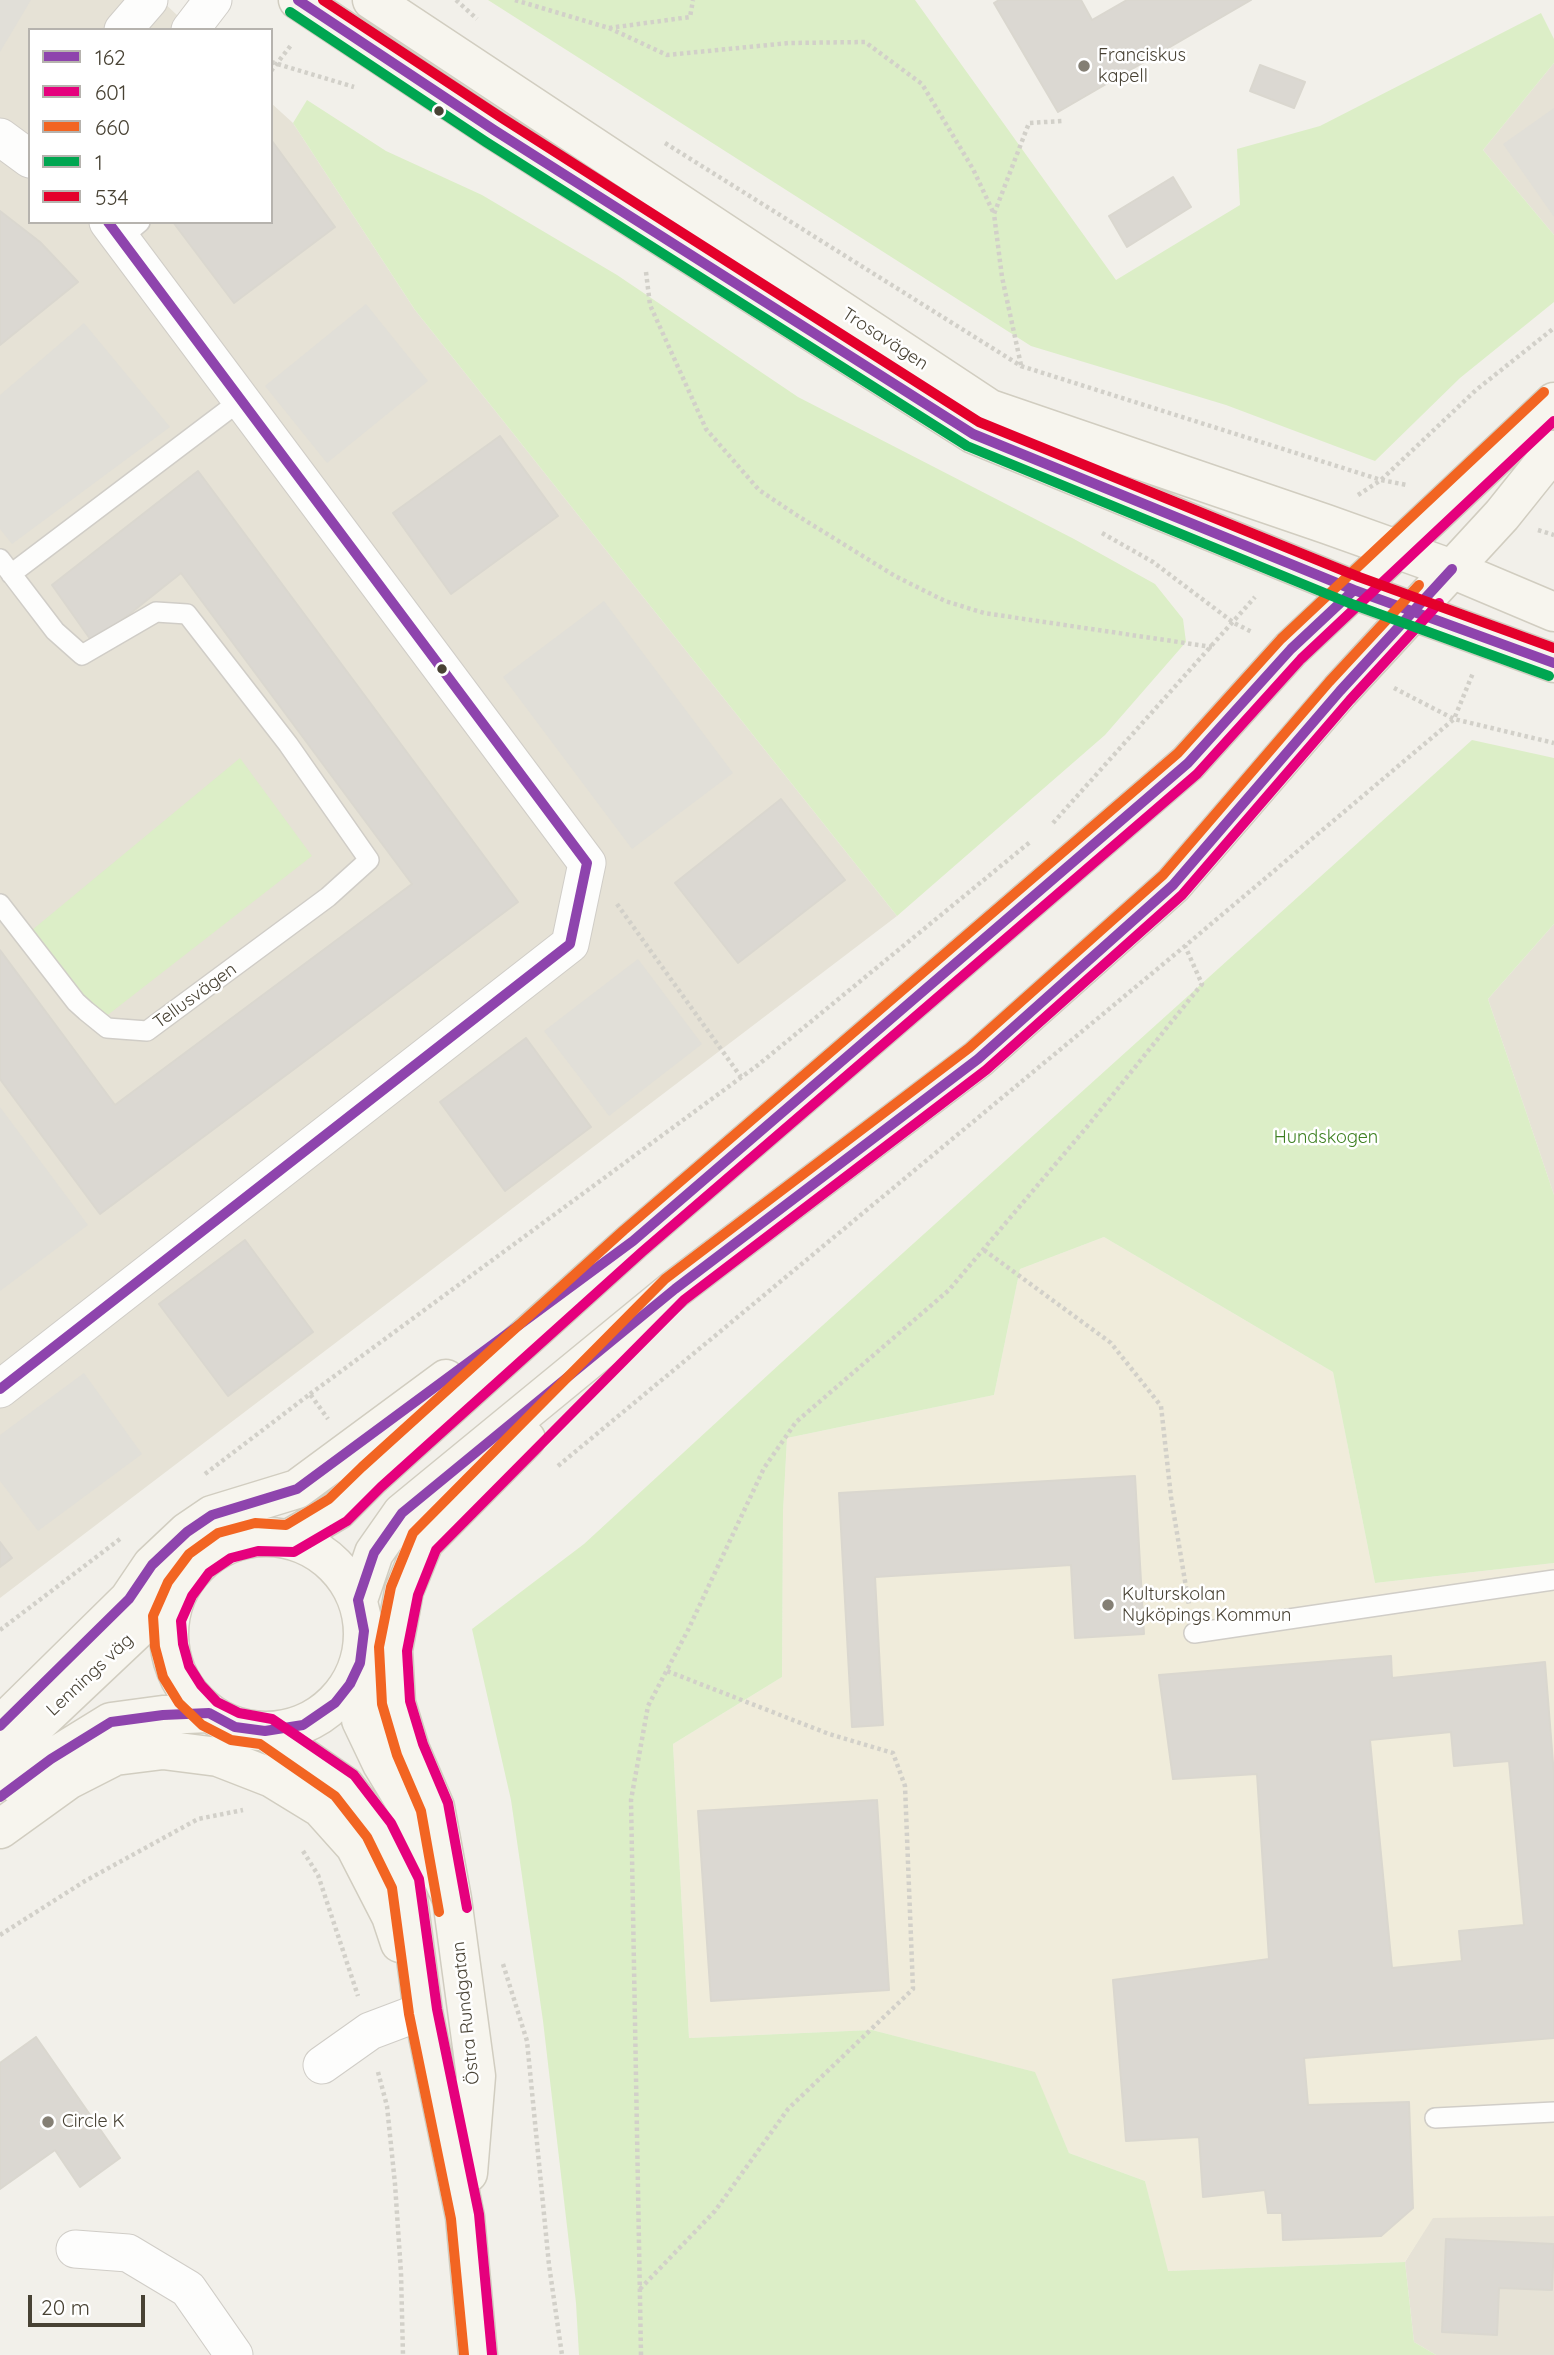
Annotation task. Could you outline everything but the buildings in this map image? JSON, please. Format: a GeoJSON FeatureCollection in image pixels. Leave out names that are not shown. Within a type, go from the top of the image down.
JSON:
{"type":"FeatureCollection","features":[{"type":"Feature","properties":{"kind":"main road","name":"Trosavägen"},"geometry":{"type":"LineString","coordinates":[[298,0],[494,130],[972,434],[1354,590],[1554,663]]}},
{"type":"Feature","properties":{"kind":"main road","name":"Trosavägen"},"geometry":{"type":"LineString","coordinates":[[372,0],[990,409],[1452,569],[1554,612]]}},
{"type":"Feature","properties":{"kind":"main road","name":"Lennings väg"},"geometry":{"type":"LineString","coordinates":[[289,1539],[338,1510],[370,1477],[634,1241],[1188,763],[1292,649],[1554,402]]}},
{"type":"Feature","properties":{"kind":"main road"},"geometry":{"type":"LineString","coordinates":[[358,1600],[374,1553],[402,1513],[675,1289],[978,1059],[1173,885],[1331,701],[1502,514],[1554,450]]}},
{"type":"Feature","properties":{"kind":"main road","name":"Lennings väg"},"geometry":{"type":"LineString","coordinates":[[0,1726],[129,1599],[152,1565],[187,1532],[212,1515],[297,1489],[634,1241]]}},
{"type":"Feature","properties":{"kind":"main road"},"geometry":{"type":"LineString","coordinates":[[452,1899],[435,1807],[410,1749],[396,1703],[393,1650],[404,1591],[424,1542],[675,1289]]}},
{"type":"Feature","properties":{"kind":"main road"},"geometry":{"type":"LineString","coordinates":[[257,1537],[289,1539],[318,1551],[342,1573],[358,1600],[364,1631],[360,1663],[350,1684],[335,1703],[303,1725],[265,1731],[235,1727],[209,1713],[190,1694],[176,1672],[169,1646],[167,1619],[180,1589],[199,1563],[225,1545],[257,1537]]}},
{"type":"Feature","properties":{"kind":"main road","name":"Lennings väg"},"geometry":{"type":"LineString","coordinates":[[0,1759],[180,1589]]}},
{"type":"Feature","properties":{"kind":"main road","name":"Östra Rundgatan"},"geometry":{"type":"LineString","coordinates":[[360,1663],[361,1720],[383,1765],[417,1822],[452,1899],[476,2076],[465,2217]]}},
{"type":"Feature","properties":{"kind":"main road"},"geometry":{"type":"LineString","coordinates":[[0,1797],[51,1759],[111,1722],[163,1715],[209,1713]]}},
{"type":"Feature","properties":{"kind":"main road","name":"Östra Rundgatan"},"geometry":{"type":"LineString","coordinates":[[265,1731],[345,1786],[379,1830],[407,1884],[423,2011],[465,2217],[478,2355]]}},
{"type":"Feature","properties":{"kind":"main road"},"geometry":{"type":"LineString","coordinates":[[0,1829],[68,1780],[115,1756],[163,1750],[218,1757],[272,1777],[321,1808],[355,1846],[391,1916],[423,2011]]}},
{"type":"Feature","properties":{"kind":"street"},"geometry":{"type":"LineString","coordinates":[[125,28],[149,0]]}},
{"type":"Feature","properties":{"kind":"street"},"geometry":{"type":"LineString","coordinates":[[192,28],[213,0]]}},
{"type":"Feature","properties":{"kind":"street"},"geometry":{"type":"LineString","coordinates":[[0,1389],[570,944],[587,863],[241,400],[122,228]]}},
{"type":"Feature","properties":{"kind":"street"},"geometry":{"type":"LineString","coordinates":[[322,2065],[370,2031],[423,2011]]}},
{"type":"Feature","properties":{"kind":"street"},"geometry":{"type":"LineString","coordinates":[[75,2249],[128,2253],[188,2289],[234,2355]]}},
{"type":"Feature","properties":{"kind":"lane"},"geometry":{"type":"LineString","coordinates":[[6,566],[241,400]]}},
{"type":"Feature","properties":{"kind":"lane","name":"Tellusvägen"},"geometry":{"type":"LineString","coordinates":[[0,904],[76,1002],[86,1011],[107,1028],[147,1031],[328,897],[369,860],[288,744],[187,614],[156,612],[82,655],[55,631],[6,566]]}},
{"type":"Feature","properties":{"kind":"lane"},"geometry":{"type":"LineString","coordinates":[[1194,1633],[1554,1580]]}},
{"type":"Feature","properties":{"kind":"lane"},"geometry":{"type":"LineString","coordinates":[[1435,2118],[1554,2112]]}},
{"type":"Feature","properties":{"kind":"path"},"geometry":{"type":"LineString","coordinates":[[456,0],[484,24]]}},
{"type":"Feature","properties":{"kind":"path"},"geometry":{"type":"LineString","coordinates":[[515,0],[610,28],[667,55],[789,43],[865,42],[922,84],[973,169],[994,214],[1002,277],[1021,366]]}},
{"type":"Feature","properties":{"kind":"path"},"geometry":{"type":"LineString","coordinates":[[610,28],[690,17],[693,0]]}},
{"type":"Feature","properties":{"kind":"path"},"geometry":{"type":"LineString","coordinates":[[273,68],[295,40]]}},
{"type":"Feature","properties":{"kind":"path"},"geometry":{"type":"LineString","coordinates":[[994,214],[1029,124],[1062,121]]}},
{"type":"Feature","properties":{"kind":"path"},"geometry":{"type":"LineString","coordinates":[[656,137],[1021,366],[1381,480],[1415,487]]}},
{"type":"Feature","properties":{"kind":"path"},"geometry":{"type":"LineString","coordinates":[[646,269],[650,305],[706,429],[759,489],[798,516],[895,576],[945,601],[984,613],[1212,648]]}},
{"type":"Feature","properties":{"kind":"path"},"geometry":{"type":"LineString","coordinates":[[1348,501],[1381,480],[1476,390],[1554,328]]}},
{"type":"Feature","properties":{"kind":"path"},"geometry":{"type":"LineString","coordinates":[[1534,528],[1554,535]]}},
{"type":"Feature","properties":{"kind":"path"},"geometry":{"type":"LineString","coordinates":[[1052,825],[1255,597]]}},
{"type":"Feature","properties":{"kind":"path"},"geometry":{"type":"LineString","coordinates":[[555,1469],[1454,719],[1475,667]]}},
{"type":"Feature","properties":{"kind":"path"},"geometry":{"type":"LineString","coordinates":[[1387,685],[1454,719],[1554,743]]}},
{"type":"Feature","properties":{"kind":"path"},"geometry":{"type":"LineString","coordinates":[[310,1394],[741,1077],[1031,842]]}},
{"type":"Feature","properties":{"kind":"path"},"geometry":{"type":"LineString","coordinates":[[587,863],[741,1077]]}},
{"type":"Feature","properties":{"kind":"path"},"geometry":{"type":"LineString","coordinates":[[641,2355],[631,1800],[648,1706],[764,1468],[796,1422],[950,1290],[1086,1128],[1202,984],[1185,946]]}},
{"type":"Feature","properties":{"kind":"path"},"geometry":{"type":"LineString","coordinates":[[984,1250],[1111,1343],[1161,1406],[1171,1497],[1194,1633]]}},
{"type":"Feature","properties":{"kind":"path"},"geometry":{"type":"LineString","coordinates":[[640,2289],[715,2211],[788,2109],[913,1989],[905,1786],[893,1753],[829,1734],[667,1671]]}},
{"type":"Feature","properties":{"kind":"path"},"geometry":{"type":"LineString","coordinates":[[321,1808],[292,1832],[318,1875],[370,2031],[387,2106],[396,2184],[403,2355]]}},
{"type":"Feature","properties":{"kind":"path"},"geometry":{"type":"LineString","coordinates":[[0,1935],[85,1881],[198,1819],[250,1809]]}},
{"type":"Feature","properties":{"kind":"shaded area"},"geometry":{"type":"Polygon","coordinates":[[[0,0],[161,0],[191,28],[28,28],[28,224],[273,224],[273,105],[293,123],[415,310],[897,916],[0,1598],[0,0]]]}},
{"type":"Feature","properties":{"kind":"shaded area"},"geometry":{"type":"Polygon","coordinates":[[[0,0],[31,0],[0,52],[0,0]]]}},
{"type":"Feature","properties":{"kind":"shaded area"},"geometry":{"type":"Polygon","coordinates":[[[1554,63],[1554,235],[1483,150],[1554,63]]]}},
{"type":"Feature","properties":{"kind":"shaded area"},"geometry":{"type":"Polygon","coordinates":[[[1554,108],[1554,217],[1503,144],[1554,108]]]}},
{"type":"Feature","properties":{"kind":"shaded area"},"geometry":{"type":"Polygon","coordinates":[[[366,304],[428,381],[327,463],[265,386],[366,304]]]}},
{"type":"Feature","properties":{"kind":"shaded area"},"geometry":{"type":"Polygon","coordinates":[[[84,323],[170,427],[12,544],[0,529],[0,395],[84,323]]]}},
{"type":"Feature","properties":{"kind":"shaded area"},"geometry":{"type":"Polygon","coordinates":[[[604,601],[733,773],[632,849],[503,677],[604,601]]]}},
{"type":"Feature","properties":{"kind":"shaded area"},"geometry":{"type":"Polygon","coordinates":[[[1554,924],[1554,1195],[1488,999],[1554,924]]]}},
{"type":"Feature","properties":{"kind":"shaded area"},"geometry":{"type":"Polygon","coordinates":[[[638,959],[702,1044],[609,1116],[544,1031],[638,959]]]}},
{"type":"Feature","properties":{"kind":"shaded area"},"geometry":{"type":"Polygon","coordinates":[[[0,1107],[88,1225],[0,1291],[0,1107]]]}},
{"type":"Feature","properties":{"kind":"shaded area"},"geometry":{"type":"Polygon","coordinates":[[[1104,1237],[1333,1372],[1375,1583],[1554,1563],[1554,2216],[1433,2218],[1405,2262],[1167,2271],[1145,2181],[1069,2153],[1034,2072],[872,2030],[689,2038],[673,1744],[782,1677],[783,1512],[787,1438],[994,1395],[1020,1269],[1104,1237]]]}},
{"type":"Feature","properties":{"kind":"shaded area"},"geometry":{"type":"Polygon","coordinates":[[[84,1373],[142,1454],[38,1531],[0,1481],[0,1435],[84,1373]]]}},
{"type":"Feature","properties":{"kind":"shaded area"},"geometry":{"type":"Polygon","coordinates":[[[1554,2216],[1554,2355],[1436,2355],[1414,2342],[1405,2262],[1432,2217],[1554,2216]]]}},
{"type":"Feature","properties":{"kind":"green space"},"geometry":{"type":"Polygon","coordinates":[[[488,0],[915,0],[1116,280],[1240,205],[1237,149],[1320,126],[1541,13],[1554,39],[1554,63],[1483,150],[1554,235],[1554,302],[1460,378],[1375,461],[1226,405],[1031,346],[488,0]]]}},
{"type":"Feature","properties":{"kind":"green space"},"geometry":{"type":"Polygon","coordinates":[[[307,100],[386,151],[482,195],[617,275],[798,397],[1074,539],[1155,584],[1183,619],[1186,642],[1105,735],[897,916],[415,310],[293,123],[307,100]]]}},
{"type":"Feature","properties":{"kind":"green space","name":"Hundskogen"},"geometry":{"type":"Polygon","coordinates":[[[1472,740],[1554,758],[1554,924],[1488,999],[1554,1195],[1554,1563],[1375,1583],[1333,1372],[1104,1237],[1020,1269],[994,1395],[787,1438],[783,1512],[782,1677],[673,1744],[689,2038],[872,2030],[1035,2072],[1069,2153],[1145,2181],[1168,2271],[1405,2262],[1414,2342],[1436,2355],[579,2355],[576,2303],[543,2021],[511,1800],[472,1629],[584,1544],[1472,740]]]}},
{"type":"Feature","properties":{"kind":"green space"},"geometry":{"type":"Polygon","coordinates":[[[240,758],[312,856],[91,1028],[20,940],[240,758]]]}},
{"type":"Feature","properties":{"kind":"transit line","name":"162"},"geometry":{"type":"LineString","coordinates":[[298,0],[494,130],[973,434],[1354,590],[1554,663]]}},
{"type":"Feature","properties":{"kind":"transit line","name":"534"},"geometry":{"type":"LineString","coordinates":[[323,0],[502,118],[979,422],[1359,577],[1554,648]]}},
{"type":"Feature","properties":{"kind":"transit line","name":"1"},"geometry":{"type":"LineString","coordinates":[[290,12],[486,142],[967,446],[1349,603],[1549,676]]}},
{"type":"Feature","properties":{"kind":"transit line","name":"162"},"geometry":{"type":"LineString","coordinates":[[109,224],[587,863]]}},
{"type":"Feature","properties":{"kind":"transit line","name":"660"},"geometry":{"type":"LineString","coordinates":[[464,2355],[451,2219],[409,2014],[392,1888],[367,1837],[335,1796],[260,1744],[231,1740],[202,1725],[179,1703],[163,1677],[155,1647],[153,1616],[168,1582],[189,1554],[218,1533],[255,1523],[286,1525],[329,1499],[624,1230],[1178,753],[1281,639],[1544,392]]}},
{"type":"Feature","properties":{"kind":"transit line","name":"601"},"geometry":{"type":"LineString","coordinates":[[492,2354],[479,2214],[437,2009],[419,1879],[391,1823],[354,1775],[272,1719],[239,1713],[217,1702],[201,1685],[189,1666],[183,1644],[181,1621],[192,1596],[209,1573],[231,1558],[258,1551],[294,1552],[347,1521],[381,1487],[642,1252],[1197,774],[1301,659],[1554,421]]}},
{"type":"Feature","properties":{"kind":"transit line","name":"162"},"geometry":{"type":"LineString","coordinates":[[0,1797],[51,1759],[111,1722],[163,1715],[209,1713],[235,1727],[265,1731],[303,1725],[335,1703],[350,1684],[360,1663],[364,1631],[358,1600],[374,1553],[402,1513],[675,1289],[978,1059],[1173,885],[1340,691],[1452,569]]}},
{"type":"Feature","properties":{"kind":"transit line","name":"660"},"geometry":{"type":"LineString","coordinates":[[439,1912],[421,1811],[397,1755],[382,1704],[379,1647],[391,1587],[413,1533],[665,1279],[969,1048],[1163,875],[1329,682],[1419,585]]}},
{"type":"Feature","properties":{"kind":"transit line","name":"162"},"geometry":{"type":"LineString","coordinates":[[0,1726],[129,1599],[152,1565],[187,1532],[212,1515],[297,1489],[633,1241],[1188,763],[1291,649],[1354,590]]}},
{"type":"Feature","properties":{"kind":"transit line","name":"601"},"geometry":{"type":"LineString","coordinates":[[467,1908],[448,1803],[423,1744],[410,1701],[407,1651],[418,1595],[436,1550],[684,1300],[986,1070],[1182,895],[1350,700],[1439,603]]}},
{"type":"Feature","properties":{"kind":"transit line","name":"162"},"geometry":{"type":"LineString","coordinates":[[0,1389],[570,944],[587,863]]}},
{"type":"Feature","properties":{"kind":"place","name":"Franciskus kapell"},"geometry":{"type":"Point","coordinates":[1084,66]}},
{"type":"Feature","properties":{"kind":"place","name":"Kulturskolan Nyköpings Kommun"},"geometry":{"type":"Point","coordinates":[1108,1605]}},
{"type":"Feature","properties":{"kind":"place","name":"Circle K"},"geometry":{"type":"Point","coordinates":[48,2122]}}]}
